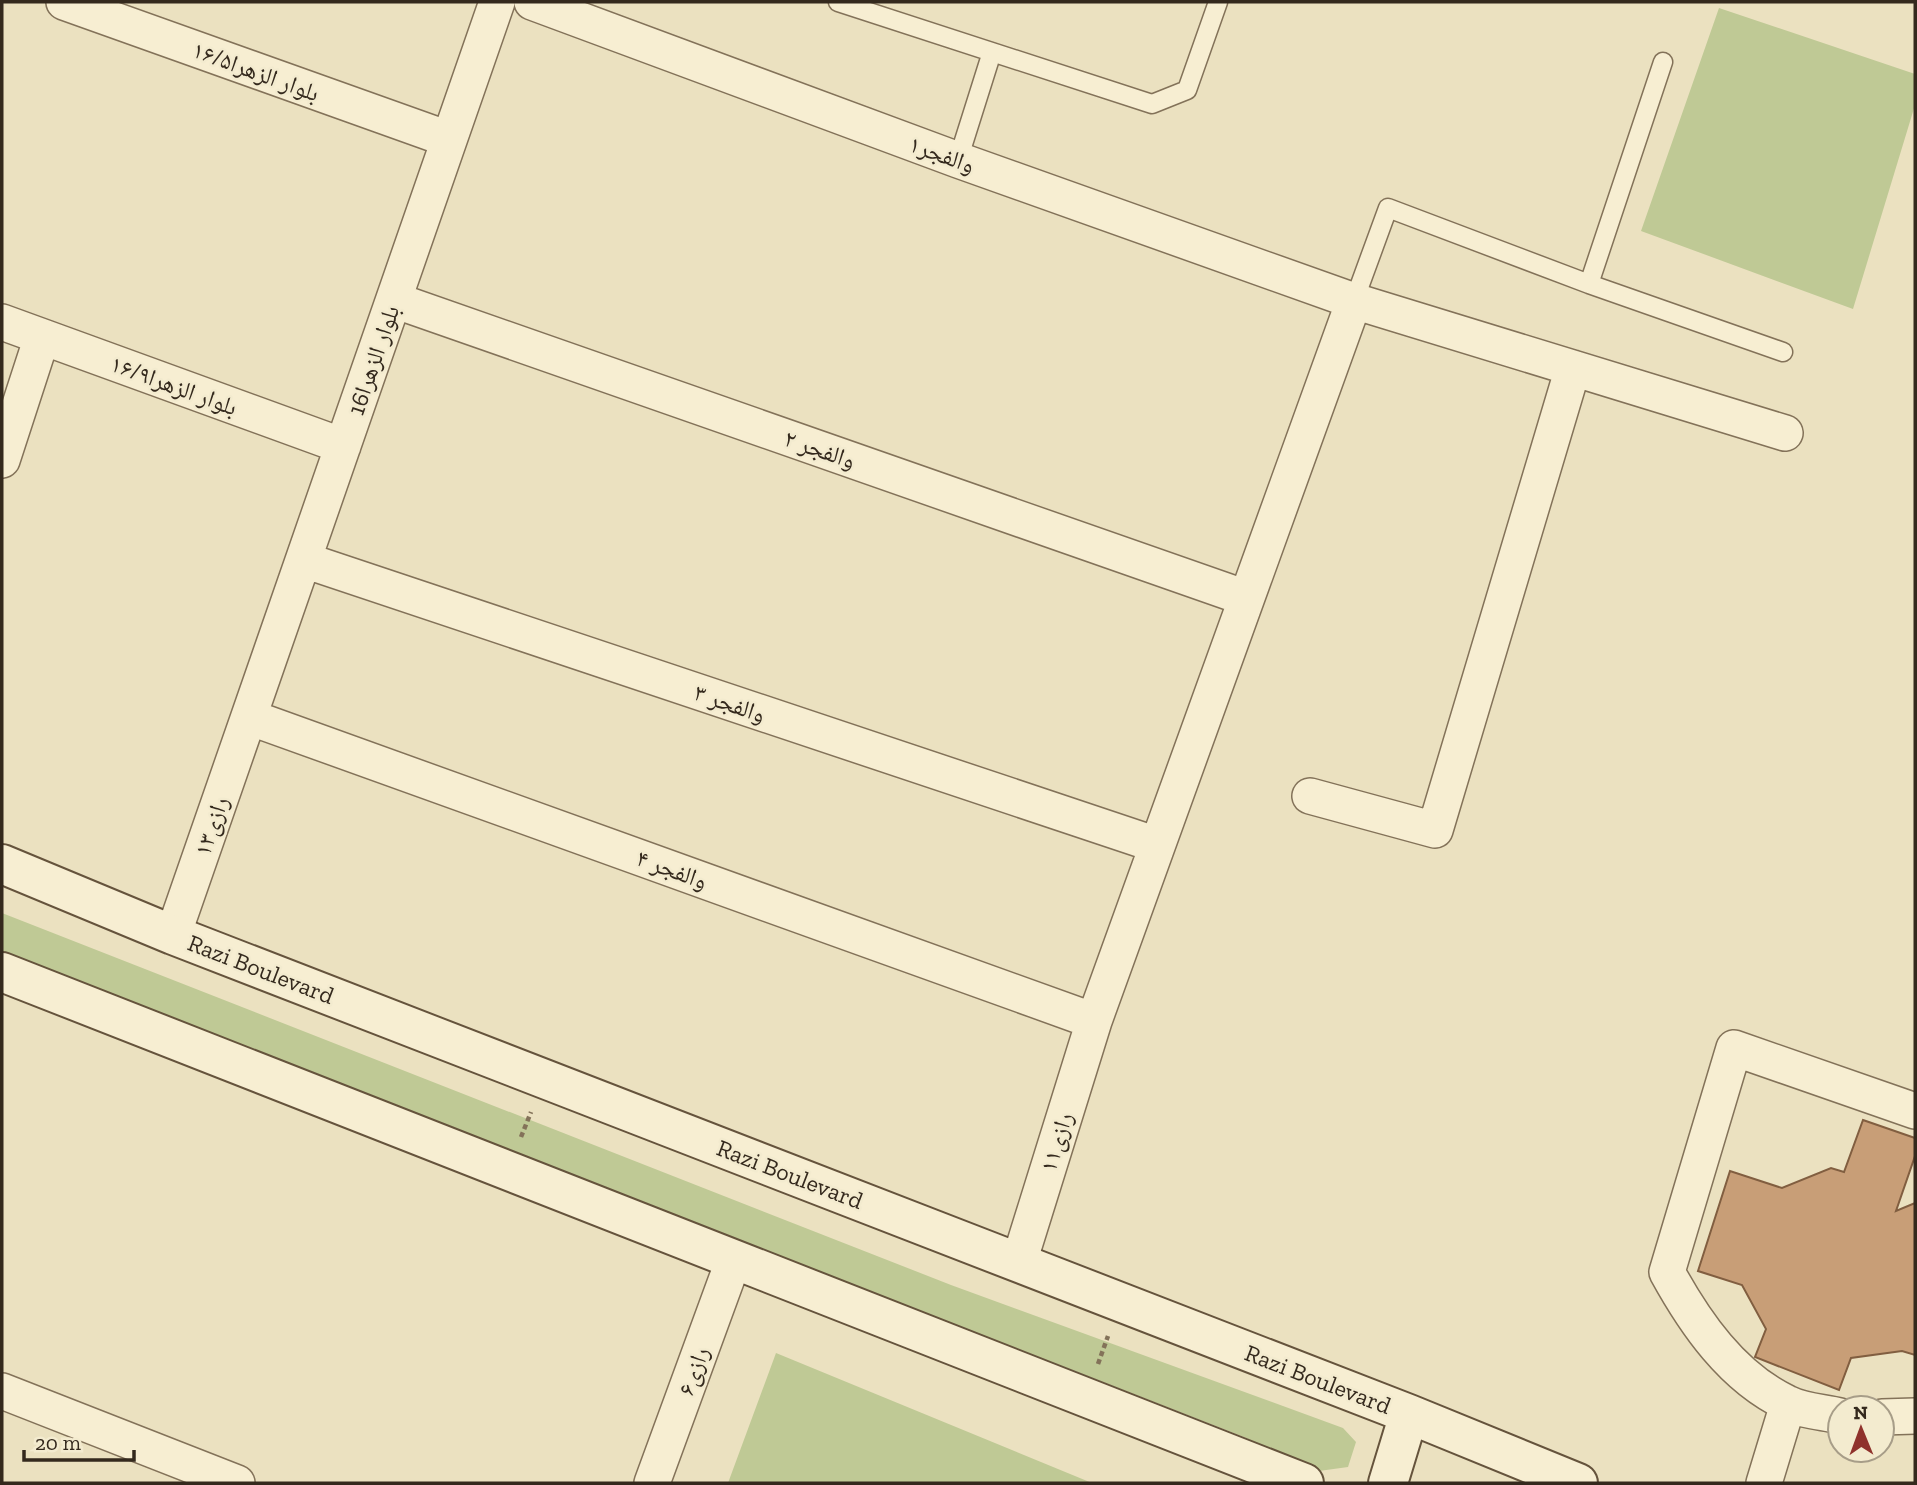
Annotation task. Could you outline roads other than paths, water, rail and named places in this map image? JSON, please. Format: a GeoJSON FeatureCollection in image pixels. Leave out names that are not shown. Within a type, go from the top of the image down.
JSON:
{"type":"FeatureCollection","features":[{"type":"Feature","properties":{"kind":"main road","name":"Razi Boulevard"},"geometry":{"type":"LineString","coordinates":[[2,864],[173,935],[1409,1414],[1578,1483]]}},
{"type":"Feature","properties":{"kind":"main road"},"geometry":{"type":"LineString","coordinates":[[2,972],[1304,1483]]}},
{"type":"Feature","properties":{"kind":"main road"},"geometry":{"type":"LineString","coordinates":[[1388,1483],[1409,1414]]}},
{"type":"Feature","properties":{"kind":"street","name":"بلوار الزهرا۱۶/۵"},"geometry":{"type":"LineString","coordinates":[[64,2],[448,139]]}},
{"type":"Feature","properties":{"kind":"street","name":"16بلوار الزهرا"},"geometry":{"type":"LineString","coordinates":[[249,717],[497,2]]}},
{"type":"Feature","properties":{"kind":"street","name":"والفجر۱"},"geometry":{"type":"LineString","coordinates":[[532,2],[958,160],[1353,301],[1785,433]]}},
{"type":"Feature","properties":{"kind":"street","name":"والفجر ۲"},"geometry":{"type":"LineString","coordinates":[[394,300],[1246,598]]}},
{"type":"Feature","properties":{"kind":"street","name":"رازی۱۱"},"geometry":{"type":"LineString","coordinates":[[1019,1262],[1094,1021],[1353,301]]}},
{"type":"Feature","properties":{"kind":"street","name":"بلوار الزهرا۱۶/۹"},"geometry":{"type":"LineString","coordinates":[[3,323],[343,446]]}},
{"type":"Feature","properties":{"kind":"street"},"geometry":{"type":"LineString","coordinates":[[2,460],[43,337]]}},
{"type":"Feature","properties":{"kind":"street"},"geometry":{"type":"LineString","coordinates":[[1310,796],[1435,830],[1573,368]]}},
{"type":"Feature","properties":{"kind":"street","name":"والفجر ۳"},"geometry":{"type":"LineString","coordinates":[[304,560],[1157,845]]}},
{"type":"Feature","properties":{"kind":"street","name":"رازی۱۳"},"geometry":{"type":"LineString","coordinates":[[173,935],[249,717]]}},
{"type":"Feature","properties":{"kind":"street","name":"والفجر ۴"},"geometry":{"type":"LineString","coordinates":[[249,717],[1094,1021]]}},
{"type":"Feature","properties":{"kind":"street"},"geometry":{"type":"LineString","coordinates":[[1826,1413],[1788,1404],[1736,1370],[1684,1304],[1667,1272],[1734,1048],[1915,1111]]}},
{"type":"Feature","properties":{"kind":"street","name":"رازی۶"},"geometry":{"type":"LineString","coordinates":[[652,1483],[734,1259]]}},
{"type":"Feature","properties":{"kind":"street"},"geometry":{"type":"LineString","coordinates":[[2,1391],[237,1483]]}},
{"type":"Feature","properties":{"kind":"street"},"geometry":{"type":"LineString","coordinates":[[1764,1483],[1788,1404]]}},
{"type":"Feature","properties":{"kind":"street"},"geometry":{"type":"LineString","coordinates":[[1896,1416],[1915,1416]]}},
{"type":"Feature","properties":{"kind":"lane"},"geometry":{"type":"LineString","coordinates":[[838,2],[1152,104],[1188,90],[1218,2]]}},
{"type":"Feature","properties":{"kind":"lane"},"geometry":{"type":"LineString","coordinates":[[958,160],[992,52]]}},
{"type":"Feature","properties":{"kind":"lane"},"geometry":{"type":"LineString","coordinates":[[1589,284],[1663,62]]}},
{"type":"Feature","properties":{"kind":"lane"},"geometry":{"type":"LineString","coordinates":[[1353,301],[1388,208],[1589,284],[1783,352]]}}]}
